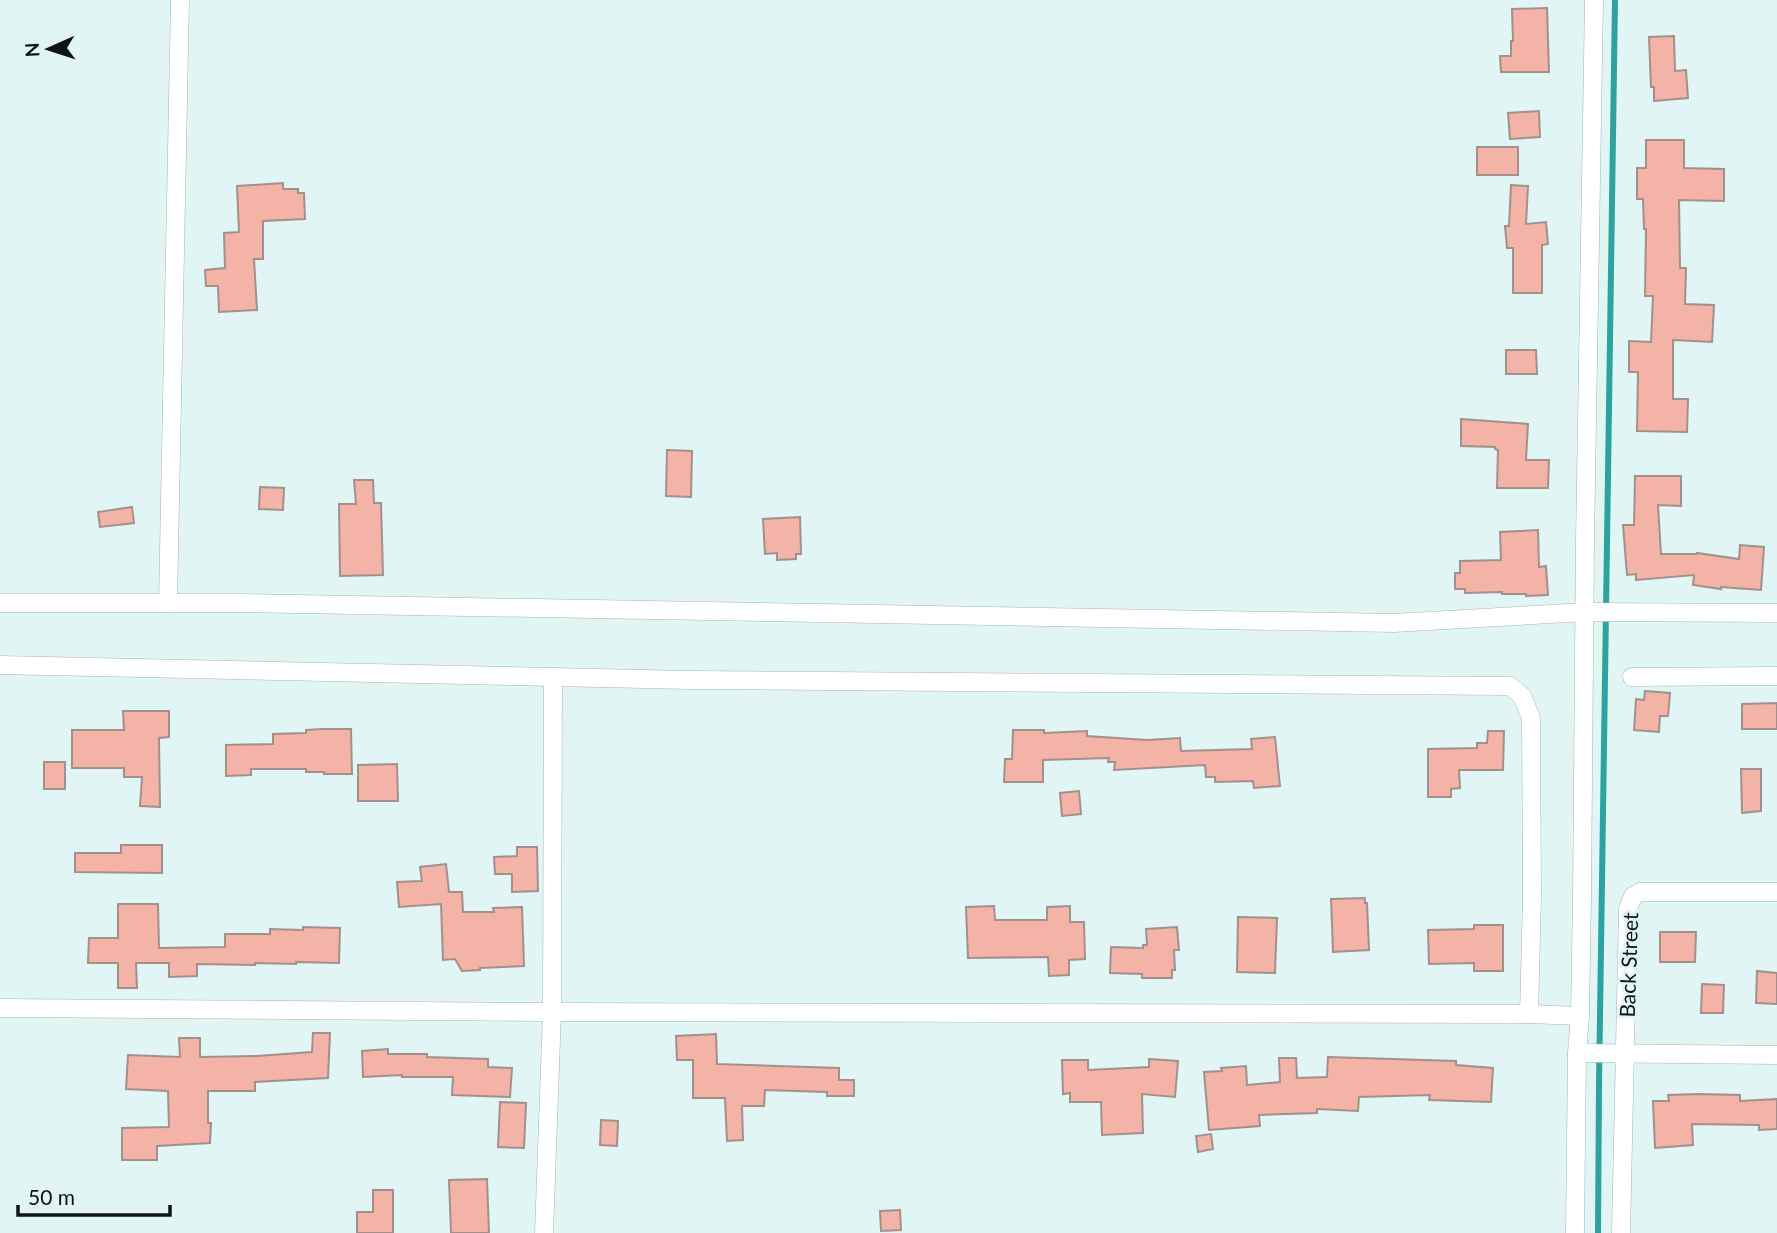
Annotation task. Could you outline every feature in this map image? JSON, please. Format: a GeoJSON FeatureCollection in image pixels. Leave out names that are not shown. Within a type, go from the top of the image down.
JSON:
{"type":"FeatureCollection","features":[{"type":"Feature","properties":{"kind":"street"},"geometry":{"type":"LineString","coordinates":[[168,603],[180,0]]}},
{"type":"Feature","properties":{"kind":"street"},"geometry":{"type":"LineString","coordinates":[[1576,1233],[1594,0]]}},
{"type":"Feature","properties":{"kind":"street"},"geometry":{"type":"LineString","coordinates":[[0,603],[168,603],[1394,623],[1585,612],[1777,613]]}},
{"type":"Feature","properties":{"kind":"street"},"geometry":{"type":"LineString","coordinates":[[0,665],[704,680],[1510,686],[1522,696],[1531,718],[1532,897],[1529,1014]]}},
{"type":"Feature","properties":{"kind":"street"},"geometry":{"type":"LineString","coordinates":[[1632,677],[1777,676]]}},
{"type":"Feature","properties":{"kind":"street"},"geometry":{"type":"LineString","coordinates":[[544,1233],[552,1012],[552,677]]}},
{"type":"Feature","properties":{"kind":"street","name":"Back Street"},"geometry":{"type":"LineString","coordinates":[[1625,1053],[1628,909],[1633,896],[1640,892],[1777,892]]}},
{"type":"Feature","properties":{"kind":"street"},"geometry":{"type":"LineString","coordinates":[[0,1008],[1580,1016]]}},
{"type":"Feature","properties":{"kind":"street"},"geometry":{"type":"LineString","coordinates":[[1577,1053],[1777,1055]]}},
{"type":"Feature","properties":{"kind":"street"},"geometry":{"type":"LineString","coordinates":[[1621,1233],[1625,1053]]}},
{"type":"Feature","properties":{"kind":"building"},"geometry":{"type":"Polygon","coordinates":[[[1547,8],[1549,72],[1501,72],[1500,56],[1511,56],[1512,9],[1547,8]]]}},
{"type":"Feature","properties":{"kind":"building"},"geometry":{"type":"Polygon","coordinates":[[[1674,36],[1675,71],[1686,70],[1688,98],[1654,101],[1649,37],[1674,36]]]}},
{"type":"Feature","properties":{"kind":"building"},"geometry":{"type":"Polygon","coordinates":[[[1539,111],[1540,137],[1510,139],[1508,113],[1539,111]]]}},
{"type":"Feature","properties":{"kind":"building"},"geometry":{"type":"Polygon","coordinates":[[[1646,140],[1684,140],[1684,168],[1724,169],[1724,201],[1679,200],[1680,268],[1686,268],[1685,304],[1714,305],[1712,342],[1673,340],[1673,399],[1688,399],[1687,432],[1637,431],[1638,372],[1629,372],[1629,341],[1651,342],[1653,296],[1645,296],[1646,229],[1643,199],[1637,199],[1637,168],[1646,168],[1646,140]]]}},
{"type":"Feature","properties":{"kind":"building"},"geometry":{"type":"Polygon","coordinates":[[[1477,147],[1518,147],[1518,175],[1477,175],[1477,147]]]}},
{"type":"Feature","properties":{"kind":"building"},"geometry":{"type":"Polygon","coordinates":[[[283,183],[283,189],[298,189],[298,193],[304,193],[305,219],[263,221],[263,259],[254,259],[257,310],[219,312],[218,286],[206,286],[205,270],[225,268],[224,233],[239,232],[237,186],[283,183]]]}},
{"type":"Feature","properties":{"kind":"building"},"geometry":{"type":"Polygon","coordinates":[[[1511,185],[1528,186],[1526,224],[1546,222],[1548,244],[1542,245],[1542,293],[1513,293],[1513,248],[1507,248],[1505,226],[1509,226],[1511,185]]]}},
{"type":"Feature","properties":{"kind":"building"},"geometry":{"type":"Polygon","coordinates":[[[1506,350],[1536,350],[1537,374],[1506,374],[1506,350]]]}},
{"type":"Feature","properties":{"kind":"building"},"geometry":{"type":"Polygon","coordinates":[[[1461,419],[1528,424],[1526,460],[1549,460],[1548,488],[1497,488],[1498,450],[1495,447],[1461,446],[1461,419]]]}},
{"type":"Feature","properties":{"kind":"building"},"geometry":{"type":"Polygon","coordinates":[[[667,450],[692,451],[691,497],[666,496],[667,450]]]}},
{"type":"Feature","properties":{"kind":"building"},"geometry":{"type":"Polygon","coordinates":[[[1635,476],[1681,476],[1681,506],[1658,505],[1661,554],[1697,553],[1739,559],[1740,545],[1764,547],[1761,590],[1693,585],[1694,575],[1636,580],[1636,574],[1627,575],[1623,525],[1634,525],[1635,476]]]}},
{"type":"Feature","properties":{"kind":"building"},"geometry":{"type":"Polygon","coordinates":[[[354,480],[373,480],[374,503],[381,503],[383,575],[340,576],[339,504],[356,504],[354,480]]]}},
{"type":"Feature","properties":{"kind":"building"},"geometry":{"type":"Polygon","coordinates":[[[260,487],[284,488],[283,510],[259,509],[260,487]]]}},
{"type":"Feature","properties":{"kind":"building"},"geometry":{"type":"Polygon","coordinates":[[[132,507],[134,523],[100,527],[98,512],[132,507]]]}},
{"type":"Feature","properties":{"kind":"building"},"geometry":{"type":"Polygon","coordinates":[[[800,517],[801,554],[796,554],[796,559],[777,560],[777,553],[765,554],[763,519],[800,517]]]}},
{"type":"Feature","properties":{"kind":"building"},"geometry":{"type":"Polygon","coordinates":[[[1538,530],[1539,567],[1546,566],[1548,595],[1465,593],[1465,589],[1455,589],[1455,573],[1460,573],[1460,561],[1501,560],[1500,532],[1538,530]]]}},
{"type":"Feature","properties":{"kind":"building"},"geometry":{"type":"Polygon","coordinates":[[[1645,691],[1670,693],[1668,716],[1660,716],[1659,732],[1634,730],[1636,699],[1644,700],[1645,691]]]}},
{"type":"Feature","properties":{"kind":"building"},"geometry":{"type":"Polygon","coordinates":[[[1777,703],[1777,729],[1742,729],[1742,704],[1777,703]]]}},
{"type":"Feature","properties":{"kind":"building"},"geometry":{"type":"Polygon","coordinates":[[[123,711],[169,711],[169,737],[159,738],[160,807],[140,806],[142,777],[124,777],[124,768],[72,768],[72,730],[124,730],[123,711]]]}},
{"type":"Feature","properties":{"kind":"building"},"geometry":{"type":"Polygon","coordinates":[[[351,729],[352,774],[324,774],[306,772],[306,769],[251,769],[251,775],[226,776],[226,745],[273,744],[273,734],[306,733],[306,730],[351,729]]]}},
{"type":"Feature","properties":{"kind":"building"},"geometry":{"type":"Polygon","coordinates":[[[1013,730],[1044,730],[1044,733],[1087,731],[1087,736],[1147,740],[1180,738],[1181,751],[1252,749],[1251,739],[1275,737],[1280,786],[1254,788],[1253,781],[1215,782],[1215,777],[1206,777],[1205,765],[1114,770],[1115,762],[1108,762],[1109,758],[1043,760],[1043,782],[1004,782],[1005,759],[1012,759],[1013,730]]]}},
{"type":"Feature","properties":{"kind":"building"},"geometry":{"type":"Polygon","coordinates":[[[1488,731],[1504,731],[1503,770],[1459,770],[1460,788],[1451,789],[1451,797],[1428,797],[1428,749],[1477,748],[1477,743],[1487,743],[1488,731]]]}},
{"type":"Feature","properties":{"kind":"building"},"geometry":{"type":"Polygon","coordinates":[[[44,762],[65,762],[65,789],[44,789],[44,762]]]}},
{"type":"Feature","properties":{"kind":"building"},"geometry":{"type":"Polygon","coordinates":[[[397,764],[398,801],[358,801],[358,765],[397,764]]]}},
{"type":"Feature","properties":{"kind":"building"},"geometry":{"type":"Polygon","coordinates":[[[1741,769],[1761,769],[1761,811],[1742,813],[1741,769]]]}},
{"type":"Feature","properties":{"kind":"building"},"geometry":{"type":"Polygon","coordinates":[[[1079,791],[1081,814],[1062,816],[1060,793],[1079,791]]]}},
{"type":"Feature","properties":{"kind":"building"},"geometry":{"type":"Polygon","coordinates":[[[121,845],[162,845],[162,873],[75,872],[75,853],[121,853],[121,845]]]}},
{"type":"Feature","properties":{"kind":"building"},"geometry":{"type":"Polygon","coordinates":[[[517,847],[537,847],[538,891],[512,892],[512,874],[495,874],[494,857],[517,856],[517,847]]]}},
{"type":"Feature","properties":{"kind":"building"},"geometry":{"type":"Polygon","coordinates":[[[446,864],[449,892],[462,892],[463,912],[494,912],[493,908],[522,907],[524,966],[462,971],[455,959],[443,960],[441,904],[399,907],[397,882],[422,881],[420,867],[446,864]]]}},
{"type":"Feature","properties":{"kind":"building"},"geometry":{"type":"Polygon","coordinates":[[[1365,898],[1369,950],[1333,952],[1331,899],[1365,898]]]}},
{"type":"Feature","properties":{"kind":"building"},"geometry":{"type":"Polygon","coordinates":[[[118,904],[158,904],[159,948],[225,947],[225,934],[270,934],[270,929],[340,928],[339,963],[197,964],[197,976],[169,977],[169,963],[136,963],[137,988],[118,988],[118,963],[88,963],[89,938],[118,938],[118,904]]]}},
{"type":"Feature","properties":{"kind":"building"},"geometry":{"type":"Polygon","coordinates":[[[994,906],[995,920],[1047,920],[1047,907],[1070,906],[1070,922],[1084,922],[1085,959],[1069,960],[1069,975],[1049,976],[1048,957],[968,958],[966,907],[994,906]]]}},
{"type":"Feature","properties":{"kind":"building"},"geometry":{"type":"Polygon","coordinates":[[[1238,917],[1277,918],[1275,973],[1237,972],[1238,917]]]}},
{"type":"Feature","properties":{"kind":"building"},"geometry":{"type":"Polygon","coordinates":[[[1474,925],[1503,925],[1503,971],[1474,971],[1474,963],[1429,964],[1428,930],[1474,929],[1474,925]]]}},
{"type":"Feature","properties":{"kind":"building"},"geometry":{"type":"Polygon","coordinates":[[[1177,927],[1179,950],[1174,950],[1175,970],[1172,970],[1172,978],[1142,978],[1142,974],[1110,973],[1111,947],[1143,948],[1143,945],[1147,945],[1146,929],[1177,927]]]}},
{"type":"Feature","properties":{"kind":"building"},"geometry":{"type":"Polygon","coordinates":[[[1660,932],[1696,932],[1695,962],[1660,962],[1660,932]]]}},
{"type":"Feature","properties":{"kind":"building"},"geometry":{"type":"Polygon","coordinates":[[[1757,971],[1777,973],[1777,1004],[1756,1003],[1757,971]]]}},
{"type":"Feature","properties":{"kind":"building"},"geometry":{"type":"Polygon","coordinates":[[[1702,984],[1724,985],[1723,1013],[1701,1013],[1702,984]]]}},
{"type":"Feature","properties":{"kind":"building"},"geometry":{"type":"Polygon","coordinates":[[[313,1033],[330,1033],[328,1078],[255,1082],[255,1091],[208,1091],[210,1143],[157,1146],[157,1160],[122,1160],[122,1128],[169,1127],[168,1091],[126,1089],[128,1055],[180,1057],[179,1038],[200,1038],[200,1057],[312,1052],[313,1033]]]}},
{"type":"Feature","properties":{"kind":"building"},"geometry":{"type":"Polygon","coordinates":[[[716,1034],[717,1064],[839,1068],[839,1080],[854,1080],[854,1096],[827,1096],[827,1092],[765,1090],[764,1106],[742,1106],[743,1140],[727,1141],[725,1098],[693,1098],[693,1060],[677,1060],[676,1036],[716,1034]]]}},
{"type":"Feature","properties":{"kind":"building"},"geometry":{"type":"Polygon","coordinates":[[[388,1049],[388,1054],[488,1059],[488,1067],[512,1068],[510,1097],[452,1095],[453,1077],[363,1077],[362,1051],[388,1049]]]}},
{"type":"Feature","properties":{"kind":"building"},"geometry":{"type":"Polygon","coordinates":[[[1328,1057],[1456,1061],[1456,1065],[1493,1068],[1491,1102],[1429,1100],[1430,1095],[1359,1097],[1358,1111],[1317,1109],[1317,1113],[1259,1115],[1260,1126],[1209,1130],[1204,1072],[1246,1066],[1247,1085],[1280,1082],[1279,1058],[1296,1058],[1297,1078],[1327,1077],[1328,1057]]]}},
{"type":"Feature","properties":{"kind":"building"},"geometry":{"type":"Polygon","coordinates":[[[1149,1059],[1178,1061],[1175,1097],[1142,1094],[1143,1133],[1102,1135],[1101,1102],[1070,1102],[1070,1093],[1063,1094],[1062,1060],[1088,1060],[1088,1070],[1149,1067],[1149,1059]]]}},
{"type":"Feature","properties":{"kind":"building"},"geometry":{"type":"Polygon","coordinates":[[[1668,1095],[1740,1095],[1740,1101],[1777,1099],[1777,1129],[1759,1130],[1759,1125],[1692,1124],[1693,1145],[1655,1148],[1653,1101],[1669,1101],[1668,1095]]]}},
{"type":"Feature","properties":{"kind":"building"},"geometry":{"type":"Polygon","coordinates":[[[500,1102],[526,1103],[524,1148],[498,1147],[500,1102]]]}},
{"type":"Feature","properties":{"kind":"building"},"geometry":{"type":"Polygon","coordinates":[[[601,1120],[618,1121],[617,1146],[600,1145],[601,1120]]]}},
{"type":"Feature","properties":{"kind":"building"},"geometry":{"type":"Polygon","coordinates":[[[1211,1134],[1213,1149],[1198,1152],[1196,1136],[1211,1134]]]}},
{"type":"Feature","properties":{"kind":"building"},"geometry":{"type":"Polygon","coordinates":[[[487,1179],[489,1233],[451,1233],[449,1180],[487,1179]]]}},
{"type":"Feature","properties":{"kind":"building"},"geometry":{"type":"Polygon","coordinates":[[[373,1190],[393,1190],[393,1233],[357,1233],[357,1212],[373,1212],[373,1190]]]}},
{"type":"Feature","properties":{"kind":"building"},"geometry":{"type":"Polygon","coordinates":[[[900,1210],[901,1230],[881,1231],[880,1211],[900,1210]]]}},
{"type":"Feature","properties":{"kind":"waterway"},"geometry":{"type":"LineString","coordinates":[[1598,1233],[1615,0]]}}]}
